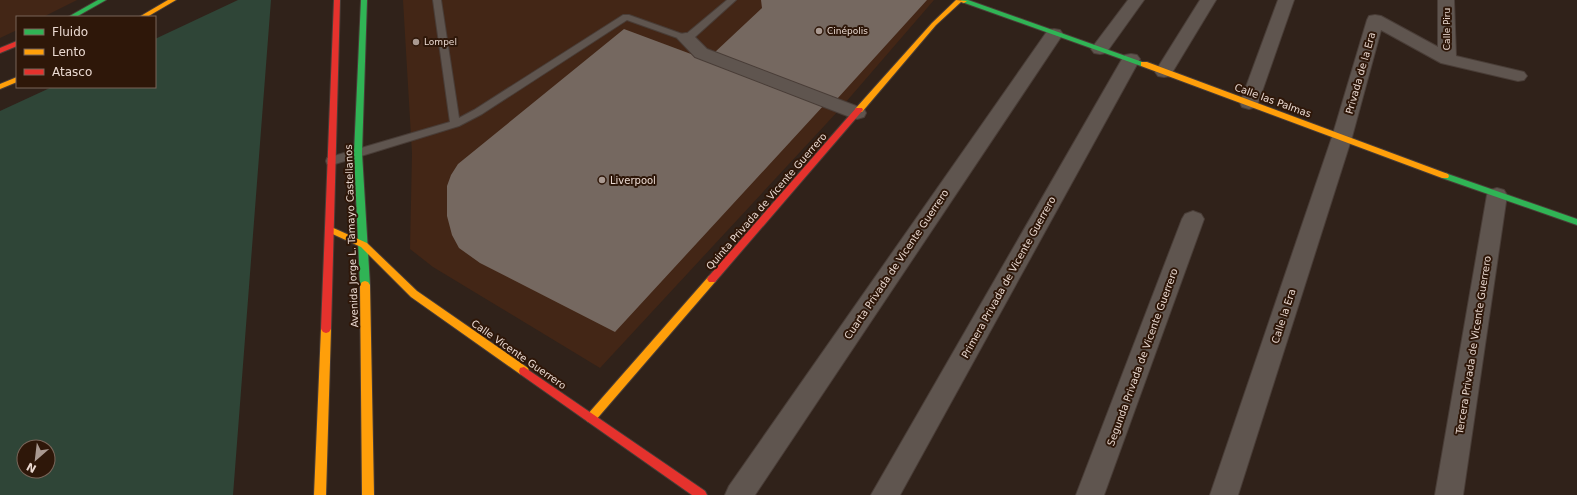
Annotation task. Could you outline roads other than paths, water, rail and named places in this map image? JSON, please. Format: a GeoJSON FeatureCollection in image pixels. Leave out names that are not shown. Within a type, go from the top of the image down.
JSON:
{"type":"FeatureCollection","features":[{"type":"Feature","properties":{"kind":"street"},"geometry":{"type":"LineString","coordinates":[[73,16],[103,0]]}},
{"type":"Feature","properties":{"kind":"street"},"geometry":{"type":"LineString","coordinates":[[164,6],[173,0]]}},
{"type":"Feature","properties":{"kind":"street"},"geometry":{"type":"LineString","coordinates":[[144,16],[178,0]]}},
{"type":"Feature","properties":{"kind":"street","name":"Avenida Jorge L. Tamayo Castellanos"},"geometry":{"type":"LineString","coordinates":[[364,0],[358,152],[364,245],[368,495]]}},
{"type":"Feature","properties":{"kind":"street","name":"Calle las Palmas"},"geometry":{"type":"LineString","coordinates":[[960,0],[1054,34],[1131,59],[1497,195],[1577,222]]}},
{"type":"Feature","properties":{"kind":"street","name":"Quinta Privada de Vicente Guerrero"},"geometry":{"type":"LineString","coordinates":[[591,418],[934,24],[960,0]]}},
{"type":"Feature","properties":{"kind":"street"},"geometry":{"type":"LineString","coordinates":[[1100,49],[1136,0]]}},
{"type":"Feature","properties":{"kind":"street"},"geometry":{"type":"LineString","coordinates":[[1164,72],[1208,0]]}},
{"type":"Feature","properties":{"kind":"street"},"geometry":{"type":"LineString","coordinates":[[1249,103],[1286,0]]}},
{"type":"Feature","properties":{"kind":"street","name":"Calle Piru"},"geometry":{"type":"LineString","coordinates":[[1446,0],[1447,59]]}},
{"type":"Feature","properties":{"kind":"street","name":"Avenida Jorge L. Tamayo Castellanos"},"geometry":{"type":"LineString","coordinates":[[320,495],[336,1]]}},
{"type":"Feature","properties":{"kind":"street","name":"Privada de la Era"},"geometry":{"type":"LineString","coordinates":[[1342,137],[1375,20],[1447,59],[1518,76]]}},
{"type":"Feature","properties":{"kind":"street","name":"Cuarta Privada de Vicente Guerrero"},"geometry":{"type":"LineString","coordinates":[[738,495],[1054,34]]}},
{"type":"Feature","properties":{"kind":"street"},"geometry":{"type":"LineString","coordinates":[[686,38],[701,53],[857,113]]}},
{"type":"Feature","properties":{"kind":"street"},"geometry":{"type":"LineString","coordinates":[[0,51],[16,43]]}},
{"type":"Feature","properties":{"kind":"street","name":"Primera Privada de Vicente Guerrero"},"geometry":{"type":"LineString","coordinates":[[885,495],[1131,59]]}},
{"type":"Feature","properties":{"kind":"street"},"geometry":{"type":"LineString","coordinates":[[0,87],[16,79]]}},
{"type":"Feature","properties":{"kind":"street","name":"Calle la Era"},"geometry":{"type":"LineString","coordinates":[[1224,495],[1342,137]]}},
{"type":"Feature","properties":{"kind":"street","name":"Tercera Privada de Vicente Guerrero"},"geometry":{"type":"LineString","coordinates":[[1449,495],[1497,195]]}},
{"type":"Feature","properties":{"kind":"street","name":"Segunda Privada de Vicente Guerrero"},"geometry":{"type":"LineString","coordinates":[[1090,495],[1193,219]]}},
{"type":"Feature","properties":{"kind":"street","name":"Calle Vicente Guerrero"},"geometry":{"type":"LineString","coordinates":[[328,229],[364,245],[414,294],[701,495]]}},
{"type":"Feature","properties":{"kind":"lane"},"geometry":{"type":"LineString","coordinates":[[437,0],[455,124]]}},
{"type":"Feature","properties":{"kind":"lane"},"geometry":{"type":"LineString","coordinates":[[331,161],[455,124],[478,112],[626,17],[686,38],[692,35],[732,0]]}},
{"type":"Feature","properties":{"kind":"place","name":"Cinépolis"},"geometry":{"type":"Point","coordinates":[819,31]}},
{"type":"Feature","properties":{"kind":"place","name":"Lompel"},"geometry":{"type":"Point","coordinates":[416,42]}},
{"type":"Feature","properties":{"kind":"place","name":"Liverpool"},"geometry":{"type":"Point","coordinates":[602,180]}}]}
